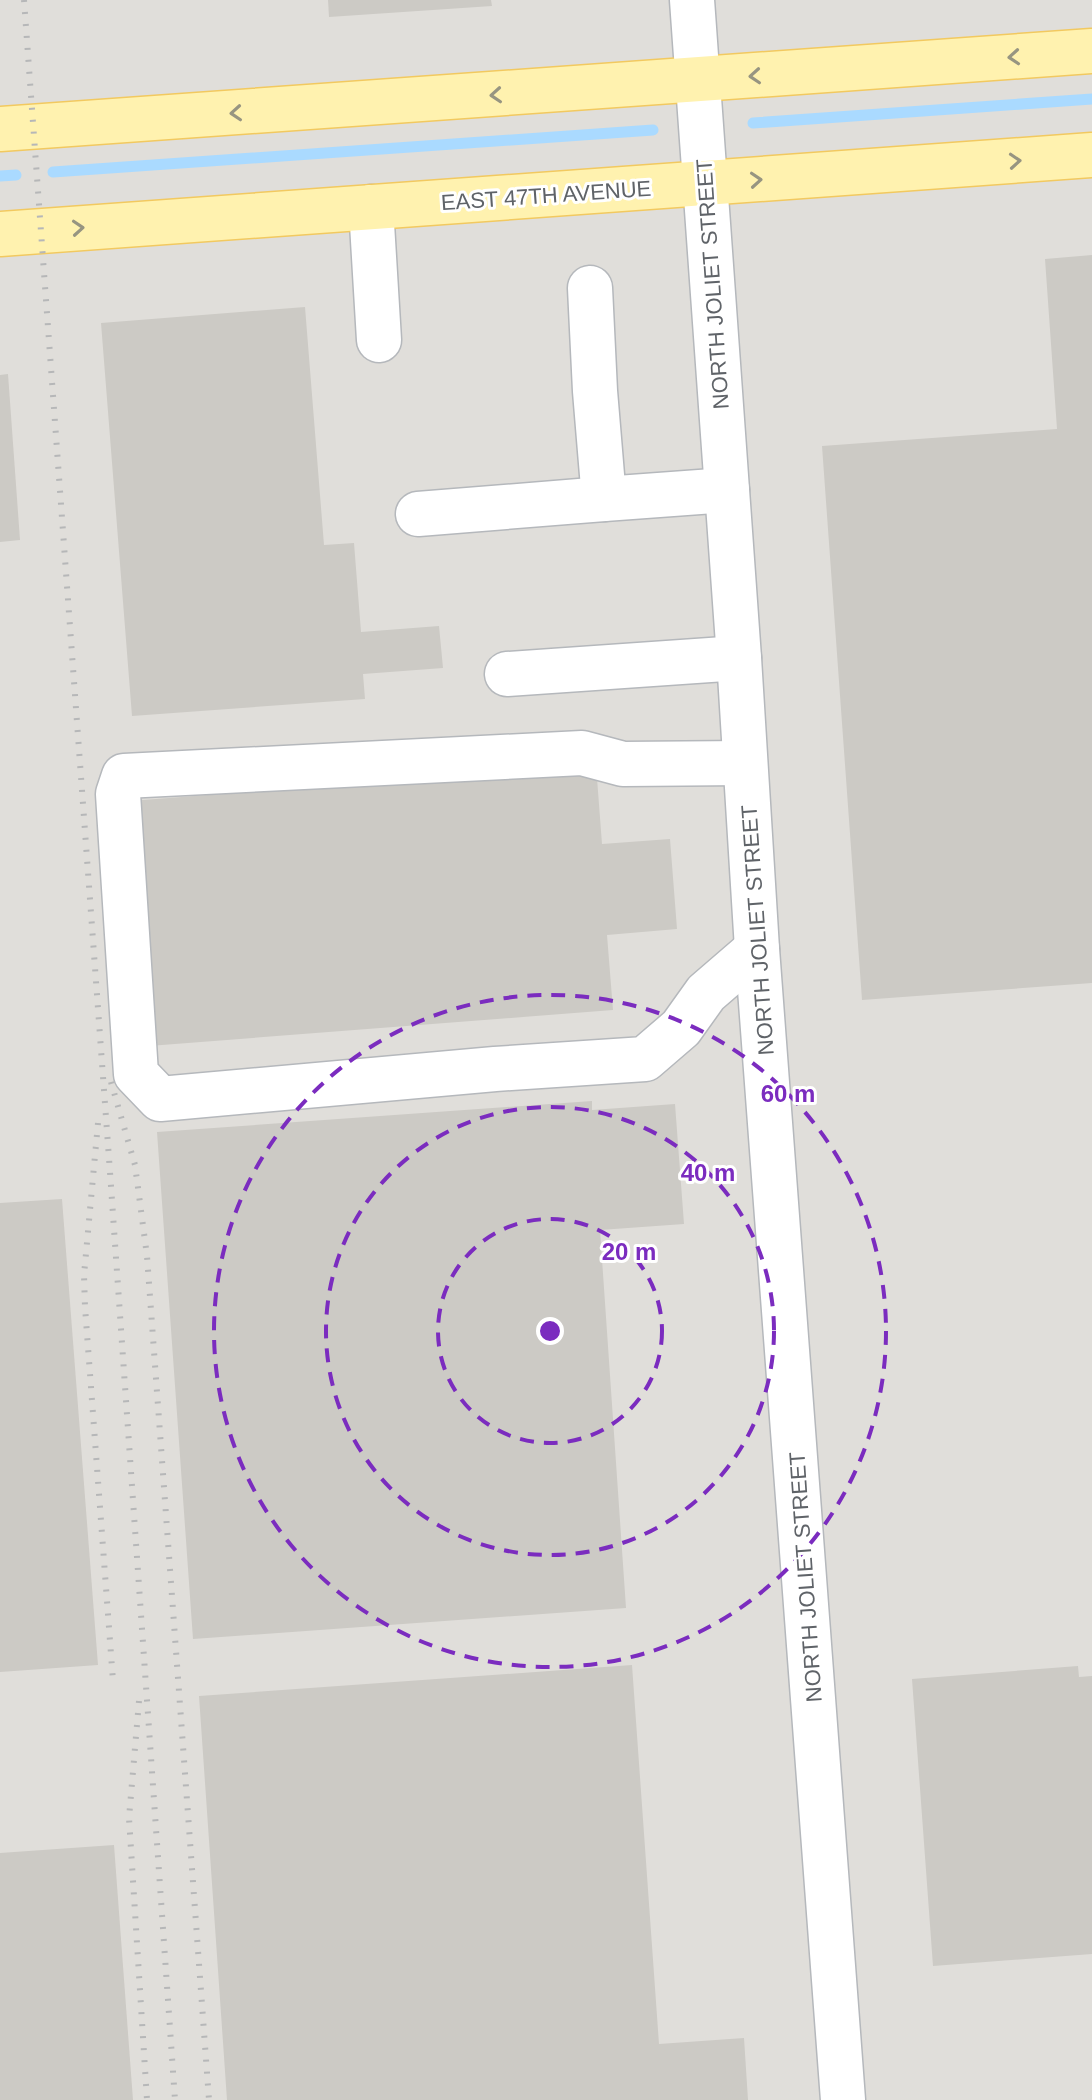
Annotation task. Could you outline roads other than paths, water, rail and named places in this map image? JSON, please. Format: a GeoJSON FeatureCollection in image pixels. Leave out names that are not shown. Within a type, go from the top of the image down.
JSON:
{"type":"FeatureCollection","features":[{"type":"Feature","properties":{"kind":"main road"},"geometry":{"type":"LineString","coordinates":[[0,129],[1092,51]]}},
{"type":"Feature","properties":{"kind":"main road","name":"EAST 47TH AVENUE"},"geometry":{"type":"LineString","coordinates":[[0,234],[1092,155]]}},
{"type":"Feature","properties":{"kind":"street","name":"NORTH JOLIET STREET"},"geometry":{"type":"LineString","coordinates":[[692,0],[757,949],[843,2100]]}},
{"type":"Feature","properties":{"kind":"street"},"geometry":{"type":"LineString","coordinates":[[371,207],[379,340]]}},
{"type":"Feature","properties":{"kind":"street"},"geometry":{"type":"LineString","coordinates":[[590,288],[604,499]]}},
{"type":"Feature","properties":{"kind":"street"},"geometry":{"type":"LineString","coordinates":[[418,514],[727,490]]}},
{"type":"Feature","properties":{"kind":"street"},"geometry":{"type":"LineString","coordinates":[[507,674],[739,658]]}},
{"type":"Feature","properties":{"kind":"street"},"geometry":{"type":"LineString","coordinates":[[745,763],[623,764],[582,753],[124,776],[118,794],[136,1074],[160,1099],[645,1059],[681,1028],[706,993],[757,949]]}},
{"type":"Feature","properties":{"kind":"waterway"},"geometry":{"type":"LineString","coordinates":[[753,123],[1092,99]]}},
{"type":"Feature","properties":{"kind":"waterway"},"geometry":{"type":"LineString","coordinates":[[53,172],[653,130]]}},
{"type":"Feature","properties":{"kind":"waterway"},"geometry":{"type":"LineString","coordinates":[[0,176],[16,175]]}},
{"type":"Feature","properties":{"kind":"railway"},"geometry":{"type":"LineString","coordinates":[[24,0],[175,2100]]}},
{"type":"Feature","properties":{"kind":"railway"},"geometry":{"type":"LineString","coordinates":[[111,1082],[135,1165],[147,1256],[209,2100]]}},
{"type":"Feature","properties":{"kind":"railway"},"geometry":{"type":"LineString","coordinates":[[98,1123],[84,1275],[113,1681]]}},
{"type":"Feature","properties":{"kind":"railway"},"geometry":{"type":"LineString","coordinates":[[139,1701],[129,1818],[147,2100]]}}]}
